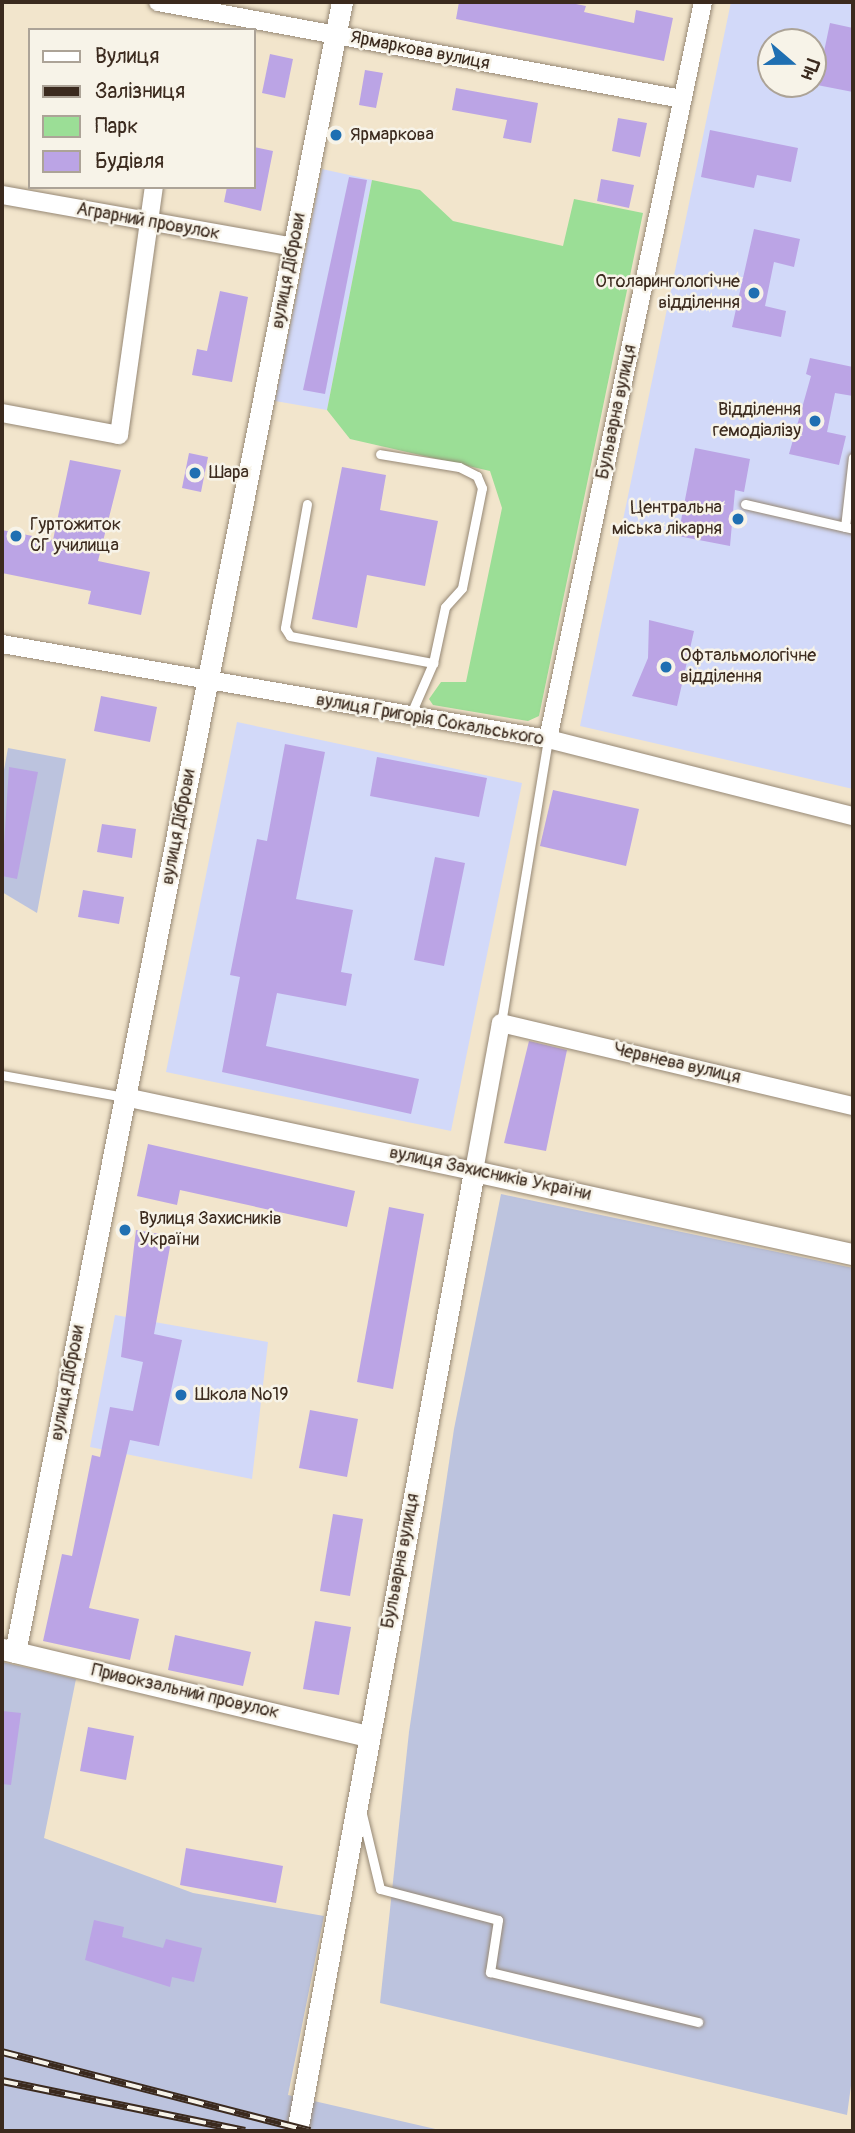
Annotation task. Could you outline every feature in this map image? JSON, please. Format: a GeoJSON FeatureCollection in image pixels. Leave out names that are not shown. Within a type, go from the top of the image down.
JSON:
{"type":"FeatureCollection","features":[{"type":"Feature","properties":{"kind":"street","name":"вулиця Діброви"},"geometry":{"type":"LineString","coordinates":[[8,1650],[125,1097],[342,2]]}},
{"type":"Feature","properties":{"kind":"street","name":"Бульварна вулиця"},"geometry":{"type":"LineString","coordinates":[[548,739],[703,2]]}},
{"type":"Feature","properties":{"kind":"street","name":"Ярмаркова вулиця"},"geometry":{"type":"LineString","coordinates":[[167,3],[682,99]]}},
{"type":"Feature","properties":{"kind":"street"},"geometry":{"type":"LineString","coordinates":[[2,414],[119,435],[154,189]]}},
{"type":"Feature","properties":{"kind":"street","name":"Аграрний провулок"},"geometry":{"type":"LineString","coordinates":[[2,195],[294,247]]}},
{"type":"Feature","properties":{"kind":"street","name":"вулиця Григорія Сокальського"},"geometry":{"type":"LineString","coordinates":[[2,644],[548,739],[853,816]]}},
{"type":"Feature","properties":{"kind":"street","name":"Бульварна вулиця"},"geometry":{"type":"LineString","coordinates":[[297,2131],[501,1023]]}},
{"type":"Feature","properties":{"kind":"street","name":"Червнева вулиця"},"geometry":{"type":"LineString","coordinates":[[501,1023],[853,1105]]}},
{"type":"Feature","properties":{"kind":"street","name":"вулиця Захисників України"},"geometry":{"type":"LineString","coordinates":[[125,1097],[853,1254]]}},
{"type":"Feature","properties":{"kind":"street","name":"Привокзальний провулок"},"geometry":{"type":"LineString","coordinates":[[8,1650],[368,1736]]}},
{"type":"Feature","properties":{"kind":"lane"},"geometry":{"type":"LineString","coordinates":[[380,454],[459,467],[477,476],[482,488],[462,588],[445,607],[433,663],[410,716]]}},
{"type":"Feature","properties":{"kind":"lane"},"geometry":{"type":"LineString","coordinates":[[745,504],[849,528],[853,457]]}},
{"type":"Feature","properties":{"kind":"lane"},"geometry":{"type":"LineString","coordinates":[[307,504],[285,628],[290,636],[433,663]]}},
{"type":"Feature","properties":{"kind":"lane"},"geometry":{"type":"LineString","coordinates":[[501,1023],[548,739]]}},
{"type":"Feature","properties":{"kind":"lane"},"geometry":{"type":"LineString","coordinates":[[2,1074],[125,1097]]}},
{"type":"Feature","properties":{"kind":"lane"},"geometry":{"type":"LineString","coordinates":[[359,1798],[380,1889],[498,1920],[490,1972],[698,2022]]}},
{"type":"Feature","properties":{"kind":"shaded area","name":"Центральна міська лікарня"},"geometry":{"type":"Polygon","coordinates":[[[731,2],[853,2],[853,789],[580,726],[731,2]]]}},
{"type":"Feature","properties":{"kind":"shaded area"},"geometry":{"type":"Polygon","coordinates":[[[322,169],[372,180],[327,410],[275,401],[322,169]]]}},
{"type":"Feature","properties":{"kind":"shaded area"},"geometry":{"type":"Polygon","coordinates":[[[237,722],[522,783],[451,1131],[166,1072],[237,722]]]}},
{"type":"Feature","properties":{"kind":"shaded area"},"geometry":{"type":"Polygon","coordinates":[[[8,748],[66,759],[37,913],[2,892],[2,781],[8,748]]]}},
{"type":"Feature","properties":{"kind":"shaded area"},"geometry":{"type":"Polygon","coordinates":[[[501,1194],[853,1268],[853,2071],[847,2115],[380,2003],[409,1732],[454,1429],[501,1194]]]}},
{"type":"Feature","properties":{"kind":"shaded area","name":"Школа №19"},"geometry":{"type":"Polygon","coordinates":[[[115,1315],[268,1342],[252,1479],[90,1447],[115,1315]]]}},
{"type":"Feature","properties":{"kind":"shaded area"},"geometry":{"type":"Polygon","coordinates":[[[2,1662],[76,1679],[44,1838],[193,1893],[324,1916],[288,2095],[444,2131],[2,2131],[2,1662]]]}},
{"type":"Feature","properties":{"kind":"green space"},"geometry":{"type":"Polygon","coordinates":[[[372,180],[420,190],[453,221],[563,246],[574,199],[643,213],[539,716],[528,721],[433,705],[429,699],[441,682],[466,682],[502,508],[490,471],[350,439],[327,410],[372,180]]]}},
{"type":"Feature","properties":{"kind":"building"},"geometry":{"type":"Polygon","coordinates":[[[459,2],[566,2],[586,6],[584,12],[634,23],[636,10],[673,18],[664,61],[456,19],[459,2]]]}},
{"type":"Feature","properties":{"kind":"building"},"geometry":{"type":"Polygon","coordinates":[[[830,23],[853,28],[853,92],[827,87],[827,37],[830,23]]]}},
{"type":"Feature","properties":{"kind":"building"},"geometry":{"type":"Polygon","coordinates":[[[270,54],[293,59],[285,98],[262,93],[270,54]]]}},
{"type":"Feature","properties":{"kind":"building"},"geometry":{"type":"Polygon","coordinates":[[[365,70],[383,73],[376,108],[359,105],[365,70]]]}},
{"type":"Feature","properties":{"kind":"building"},"geometry":{"type":"Polygon","coordinates":[[[456,88],[538,103],[531,143],[503,138],[507,120],[452,110],[456,88]]]}},
{"type":"Feature","properties":{"kind":"building"},"geometry":{"type":"Polygon","coordinates":[[[618,118],[647,123],[640,157],[612,151],[618,118]]]}},
{"type":"Feature","properties":{"kind":"building"},"geometry":{"type":"Polygon","coordinates":[[[710,130],[798,148],[791,182],[757,175],[754,188],[701,177],[710,130]]]}},
{"type":"Feature","properties":{"kind":"building"},"geometry":{"type":"Polygon","coordinates":[[[256,147],[273,151],[261,211],[224,202],[227,189],[256,189],[256,147]]]}},
{"type":"Feature","properties":{"kind":"building"},"geometry":{"type":"Polygon","coordinates":[[[349,177],[367,180],[325,394],[303,390],[349,177]]]}},
{"type":"Feature","properties":{"kind":"building"},"geometry":{"type":"Polygon","coordinates":[[[601,179],[634,185],[629,208],[597,201],[601,179]]]}},
{"type":"Feature","properties":{"kind":"building","name":"Отоларингологічне відділення"},"geometry":{"type":"Polygon","coordinates":[[[754,229],[800,239],[794,267],[774,262],[765,306],[786,311],[781,337],[732,327],[754,229]]]}},
{"type":"Feature","properties":{"kind":"building"},"geometry":{"type":"Polygon","coordinates":[[[220,291],[248,297],[232,382],[192,375],[197,349],[207,351],[220,291]]]}},
{"type":"Feature","properties":{"kind":"building","name":"Відділення гемодіалізу"},"geometry":{"type":"Polygon","coordinates":[[[810,358],[853,367],[853,396],[835,393],[827,432],[846,436],[839,465],[789,454],[811,376],[806,374],[810,358]]]}},
{"type":"Feature","properties":{"kind":"building"},"geometry":{"type":"Polygon","coordinates":[[[695,448],[750,459],[744,492],[735,490],[730,546],[678,536],[695,448]]]}},
{"type":"Feature","properties":{"kind":"building","name":"Шара"},"geometry":{"type":"Polygon","coordinates":[[[189,453],[208,457],[201,492],[182,488],[189,453]]]}},
{"type":"Feature","properties":{"kind":"building","name":"Гуртожиток СГ училища"},"geometry":{"type":"Polygon","coordinates":[[[70,460],[121,470],[98,561],[150,572],[141,615],[88,604],[91,591],[2,573],[2,530],[53,540],[70,460]]]}},
{"type":"Feature","properties":{"kind":"building"},"geometry":{"type":"Polygon","coordinates":[[[342,467],[386,475],[380,510],[438,521],[425,586],[367,575],[357,628],[312,619],[342,467]]]}},
{"type":"Feature","properties":{"kind":"building","name":"Офтальмологічне відділення"},"geometry":{"type":"Polygon","coordinates":[[[649,620],[694,631],[677,706],[632,696],[648,658],[649,620]]]}},
{"type":"Feature","properties":{"kind":"building"},"geometry":{"type":"Polygon","coordinates":[[[101,696],[157,707],[150,742],[94,731],[101,696]]]}},
{"type":"Feature","properties":{"kind":"building"},"geometry":{"type":"Polygon","coordinates":[[[285,744],[325,752],[296,899],[353,910],[341,972],[352,974],[346,1006],[277,993],[266,1046],[419,1079],[411,1114],[222,1072],[240,977],[230,975],[257,839],[267,841],[285,744]]]}},
{"type":"Feature","properties":{"kind":"building"},"geometry":{"type":"Polygon","coordinates":[[[377,757],[487,778],[479,817],[370,796],[377,757]]]}},
{"type":"Feature","properties":{"kind":"building"},"geometry":{"type":"Polygon","coordinates":[[[9,767],[38,772],[17,879],[2,876],[9,767]]]}},
{"type":"Feature","properties":{"kind":"building"},"geometry":{"type":"Polygon","coordinates":[[[553,790],[639,809],[626,866],[540,846],[553,790]]]}},
{"type":"Feature","properties":{"kind":"building"},"geometry":{"type":"Polygon","coordinates":[[[102,824],[136,829],[132,858],[97,852],[102,824]]]}},
{"type":"Feature","properties":{"kind":"building"},"geometry":{"type":"Polygon","coordinates":[[[435,857],[465,863],[444,966],[414,960],[435,857]]]}},
{"type":"Feature","properties":{"kind":"building"},"geometry":{"type":"Polygon","coordinates":[[[83,890],[124,897],[119,924],[78,917],[83,890]]]}},
{"type":"Feature","properties":{"kind":"building"},"geometry":{"type":"Polygon","coordinates":[[[529,1041],[567,1050],[546,1151],[504,1143],[529,1041]]]}},
{"type":"Feature","properties":{"kind":"building"},"geometry":{"type":"Polygon","coordinates":[[[148,1144],[355,1191],[347,1227],[180,1190],[177,1205],[137,1196],[148,1144]]]}},
{"type":"Feature","properties":{"kind":"building"},"geometry":{"type":"Polygon","coordinates":[[[389,1207],[424,1214],[393,1389],[357,1382],[389,1207]]]}},
{"type":"Feature","properties":{"kind":"building"},"geometry":{"type":"Polygon","coordinates":[[[136,1230],[172,1236],[154,1334],[182,1340],[159,1446],[130,1440],[89,1608],[139,1619],[130,1660],[43,1641],[62,1554],[72,1556],[92,1455],[100,1457],[110,1407],[133,1411],[143,1362],[121,1357],[136,1230]]]}},
{"type":"Feature","properties":{"kind":"building"},"geometry":{"type":"Polygon","coordinates":[[[310,1410],[358,1419],[347,1477],[299,1468],[310,1410]]]}},
{"type":"Feature","properties":{"kind":"building"},"geometry":{"type":"Polygon","coordinates":[[[333,1514],[363,1519],[350,1596],[320,1591],[333,1514]]]}},
{"type":"Feature","properties":{"kind":"building"},"geometry":{"type":"Polygon","coordinates":[[[315,1621],[351,1627],[339,1695],[303,1689],[315,1621]]]}},
{"type":"Feature","properties":{"kind":"building"},"geometry":{"type":"Polygon","coordinates":[[[175,1635],[251,1652],[243,1686],[168,1670],[175,1635]]]}},
{"type":"Feature","properties":{"kind":"building"},"geometry":{"type":"Polygon","coordinates":[[[2,1711],[21,1713],[11,1785],[2,1784],[2,1711]]]}},
{"type":"Feature","properties":{"kind":"building"},"geometry":{"type":"Polygon","coordinates":[[[88,1727],[134,1736],[126,1780],[80,1771],[88,1727]]]}},
{"type":"Feature","properties":{"kind":"building"},"geometry":{"type":"Polygon","coordinates":[[[186,1848],[283,1866],[276,1903],[180,1885],[186,1848]]]}},
{"type":"Feature","properties":{"kind":"building"},"geometry":{"type":"Polygon","coordinates":[[[94,1920],[124,1927],[122,1937],[163,1948],[166,1939],[202,1948],[194,1982],[172,1977],[170,1987],[85,1960],[94,1920]]]}},
{"type":"Feature","properties":{"kind":"railway"},"geometry":{"type":"LineString","coordinates":[[2,2052],[310,2131]]}},
{"type":"Feature","properties":{"kind":"railway"},"geometry":{"type":"LineString","coordinates":[[2,2081],[245,2131]]}},
{"type":"Feature","properties":{"kind":"place","name":"Ярмаркова"},"geometry":{"type":"Point","coordinates":[336,135]}},
{"type":"Feature","properties":{"kind":"place","name":"Отоларингологічне відділення"},"geometry":{"type":"Point","coordinates":[754,293]}},
{"type":"Feature","properties":{"kind":"place","name":"Відділення гемодіалізу"},"geometry":{"type":"Point","coordinates":[815,421]}},
{"type":"Feature","properties":{"kind":"place","name":"Шара"},"geometry":{"type":"Point","coordinates":[195,473]}},
{"type":"Feature","properties":{"kind":"place","name":"Центральна міська лікарня"},"geometry":{"type":"Point","coordinates":[738,519]}},
{"type":"Feature","properties":{"kind":"place","name":"Гуртожиток СГ училища"},"geometry":{"type":"Point","coordinates":[16,536]}},
{"type":"Feature","properties":{"kind":"place","name":"Офтальмологічне відділення"},"geometry":{"type":"Point","coordinates":[666,667]}},
{"type":"Feature","properties":{"kind":"place","name":"Вулиця Захисників України"},"geometry":{"type":"Point","coordinates":[125,1230]}},
{"type":"Feature","properties":{"kind":"place","name":"Школа №19"},"geometry":{"type":"Point","coordinates":[181,1395]}}]}
